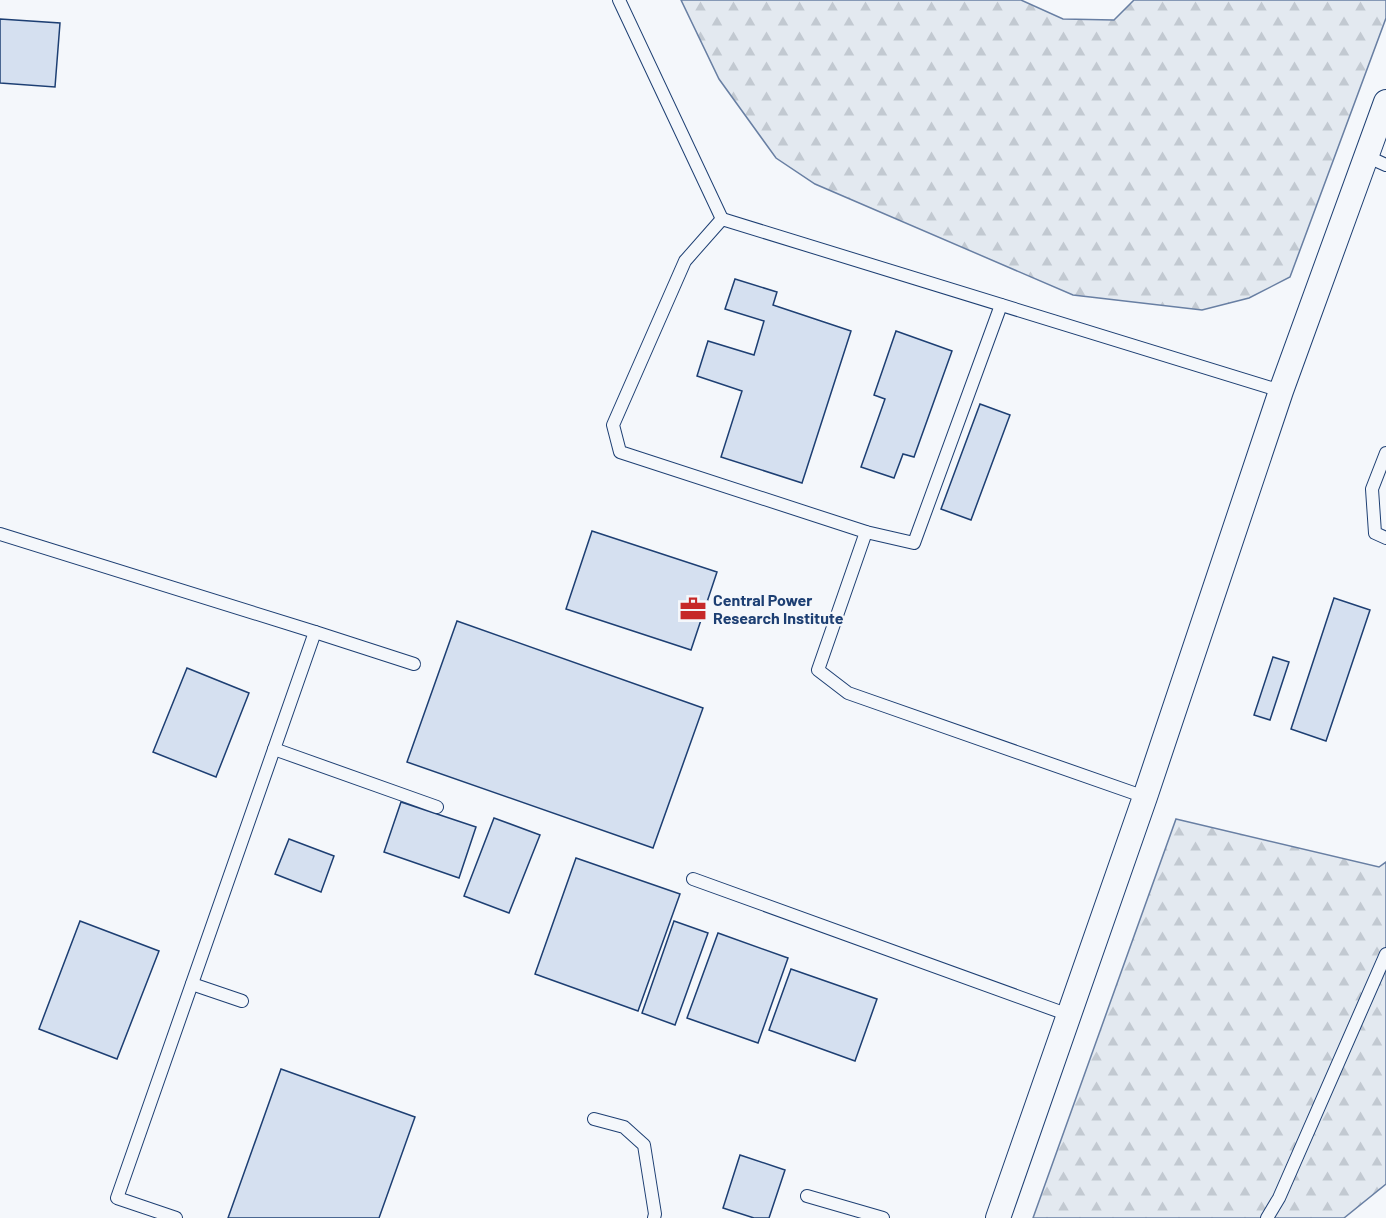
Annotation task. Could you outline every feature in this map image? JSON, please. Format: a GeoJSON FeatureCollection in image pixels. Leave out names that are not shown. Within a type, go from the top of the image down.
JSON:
{"type":"FeatureCollection","features":[{"type":"Feature","properties":{"kind":"street"},"geometry":{"type":"LineString","coordinates":[[998,1218],[1145,797],[1281,392],[1376,160],[1386,102]]}},
{"type":"Feature","properties":{"kind":"lane"},"geometry":{"type":"LineString","coordinates":[[619,0],[722,219],[1281,392]]}},
{"type":"Feature","properties":{"kind":"lane"},"geometry":{"type":"LineString","coordinates":[[722,219],[685,261],[613,425],[620,453],[866,532],[914,543],[1000,305]]}},
{"type":"Feature","properties":{"kind":"lane"},"geometry":{"type":"LineString","coordinates":[[1386,453],[1372,489],[1375,533],[1386,538]]}},
{"type":"Feature","properties":{"kind":"lane"},"geometry":{"type":"LineString","coordinates":[[866,532],[818,670],[848,693],[1145,797]]}},
{"type":"Feature","properties":{"kind":"lane"},"geometry":{"type":"LineString","coordinates":[[0,534],[414,664]]}},
{"type":"Feature","properties":{"kind":"lane"},"geometry":{"type":"LineString","coordinates":[[176,1218],[117,1198],[315,632]]}},
{"type":"Feature","properties":{"kind":"lane"},"geometry":{"type":"LineString","coordinates":[[274,748],[437,807]]}},
{"type":"Feature","properties":{"kind":"lane"},"geometry":{"type":"LineString","coordinates":[[693,879],[1069,1015]]}},
{"type":"Feature","properties":{"kind":"lane"},"geometry":{"type":"LineString","coordinates":[[1267,1218],[1279,1198],[1386,954]]}},
{"type":"Feature","properties":{"kind":"lane"},"geometry":{"type":"LineString","coordinates":[[192,984],[242,1001]]}},
{"type":"Feature","properties":{"kind":"lane"},"geometry":{"type":"LineString","coordinates":[[594,1119],[624,1127],[644,1145],[654,1218]]}},
{"type":"Feature","properties":{"kind":"lane"},"geometry":{"type":"LineString","coordinates":[[807,1196],[883,1218]]}},
{"type":"Feature","properties":{"kind":"green space"},"geometry":{"type":"Polygon","coordinates":[[[681,0],[1021,0],[1063,19],[1114,20],[1134,0],[1386,0],[1386,18],[1290,277],[1249,298],[1202,310],[1073,295],[815,184],[776,158],[719,79],[681,0]]]}},
{"type":"Feature","properties":{"kind":"green space"},"geometry":{"type":"Polygon","coordinates":[[[1176,819],[1379,867],[1386,862],[1386,1184],[1344,1218],[1033,1218],[1176,819]]]}},
{"type":"Feature","properties":{"kind":"building"},"geometry":{"type":"Polygon","coordinates":[[[0,19],[60,23],[55,87],[0,83],[0,19]]]}},
{"type":"Feature","properties":{"kind":"building"},"geometry":{"type":"Polygon","coordinates":[[[735,279],[777,292],[773,305],[851,331],[802,483],[721,457],[742,391],[697,376],[708,341],[754,355],[764,321],[725,309],[735,279]]]}},
{"type":"Feature","properties":{"kind":"building"},"geometry":{"type":"Polygon","coordinates":[[[896,331],[952,351],[914,457],[903,454],[894,478],[861,467],[885,399],[874,395],[896,331]]]}},
{"type":"Feature","properties":{"kind":"building"},"geometry":{"type":"Polygon","coordinates":[[[980,404],[1010,415],[971,520],[941,509],[980,404]]]}},
{"type":"Feature","properties":{"kind":"building"},"geometry":{"type":"Polygon","coordinates":[[[592,531],[717,572],[691,650],[566,609],[592,531]]]}},
{"type":"Feature","properties":{"kind":"building"},"geometry":{"type":"Polygon","coordinates":[[[1334,598],[1370,610],[1326,741],[1291,729],[1334,598]]]}},
{"type":"Feature","properties":{"kind":"building"},"geometry":{"type":"Polygon","coordinates":[[[457,621],[703,708],[653,848],[407,762],[457,621]]]}},
{"type":"Feature","properties":{"kind":"building"},"geometry":{"type":"Polygon","coordinates":[[[1273,657],[1289,662],[1270,720],[1254,715],[1273,657]]]}},
{"type":"Feature","properties":{"kind":"building"},"geometry":{"type":"Polygon","coordinates":[[[187,668],[249,693],[216,777],[153,752],[187,668]]]}},
{"type":"Feature","properties":{"kind":"building"},"geometry":{"type":"Polygon","coordinates":[[[401,802],[476,827],[459,878],[384,852],[401,802]]]}},
{"type":"Feature","properties":{"kind":"building"},"geometry":{"type":"Polygon","coordinates":[[[494,818],[540,835],[509,913],[464,896],[494,818]]]}},
{"type":"Feature","properties":{"kind":"building"},"geometry":{"type":"Polygon","coordinates":[[[289,839],[334,856],[321,892],[275,874],[289,839]]]}},
{"type":"Feature","properties":{"kind":"building"},"geometry":{"type":"Polygon","coordinates":[[[576,858],[680,894],[638,1011],[535,974],[576,858]]]}},
{"type":"Feature","properties":{"kind":"building"},"geometry":{"type":"Polygon","coordinates":[[[80,921],[159,951],[117,1059],[39,1029],[80,921]]]}},
{"type":"Feature","properties":{"kind":"building"},"geometry":{"type":"Polygon","coordinates":[[[674,921],[708,933],[675,1025],[642,1013],[674,921]]]}},
{"type":"Feature","properties":{"kind":"building"},"geometry":{"type":"Polygon","coordinates":[[[718,933],[788,958],[758,1043],[687,1018],[718,933]]]}},
{"type":"Feature","properties":{"kind":"building"},"geometry":{"type":"Polygon","coordinates":[[[791,969],[877,999],[855,1061],[769,1030],[791,969]]]}},
{"type":"Feature","properties":{"kind":"building"},"geometry":{"type":"Polygon","coordinates":[[[281,1069],[415,1117],[379,1218],[228,1218],[281,1069]]]}},
{"type":"Feature","properties":{"kind":"building"},"geometry":{"type":"Polygon","coordinates":[[[740,1155],[785,1170],[769,1218],[754,1218],[723,1208],[740,1155]]]}},
{"type":"Feature","properties":{"kind":"place","name":"Central Power Research Institute"},"geometry":{"type":"Point","coordinates":[693,609]}}]}
